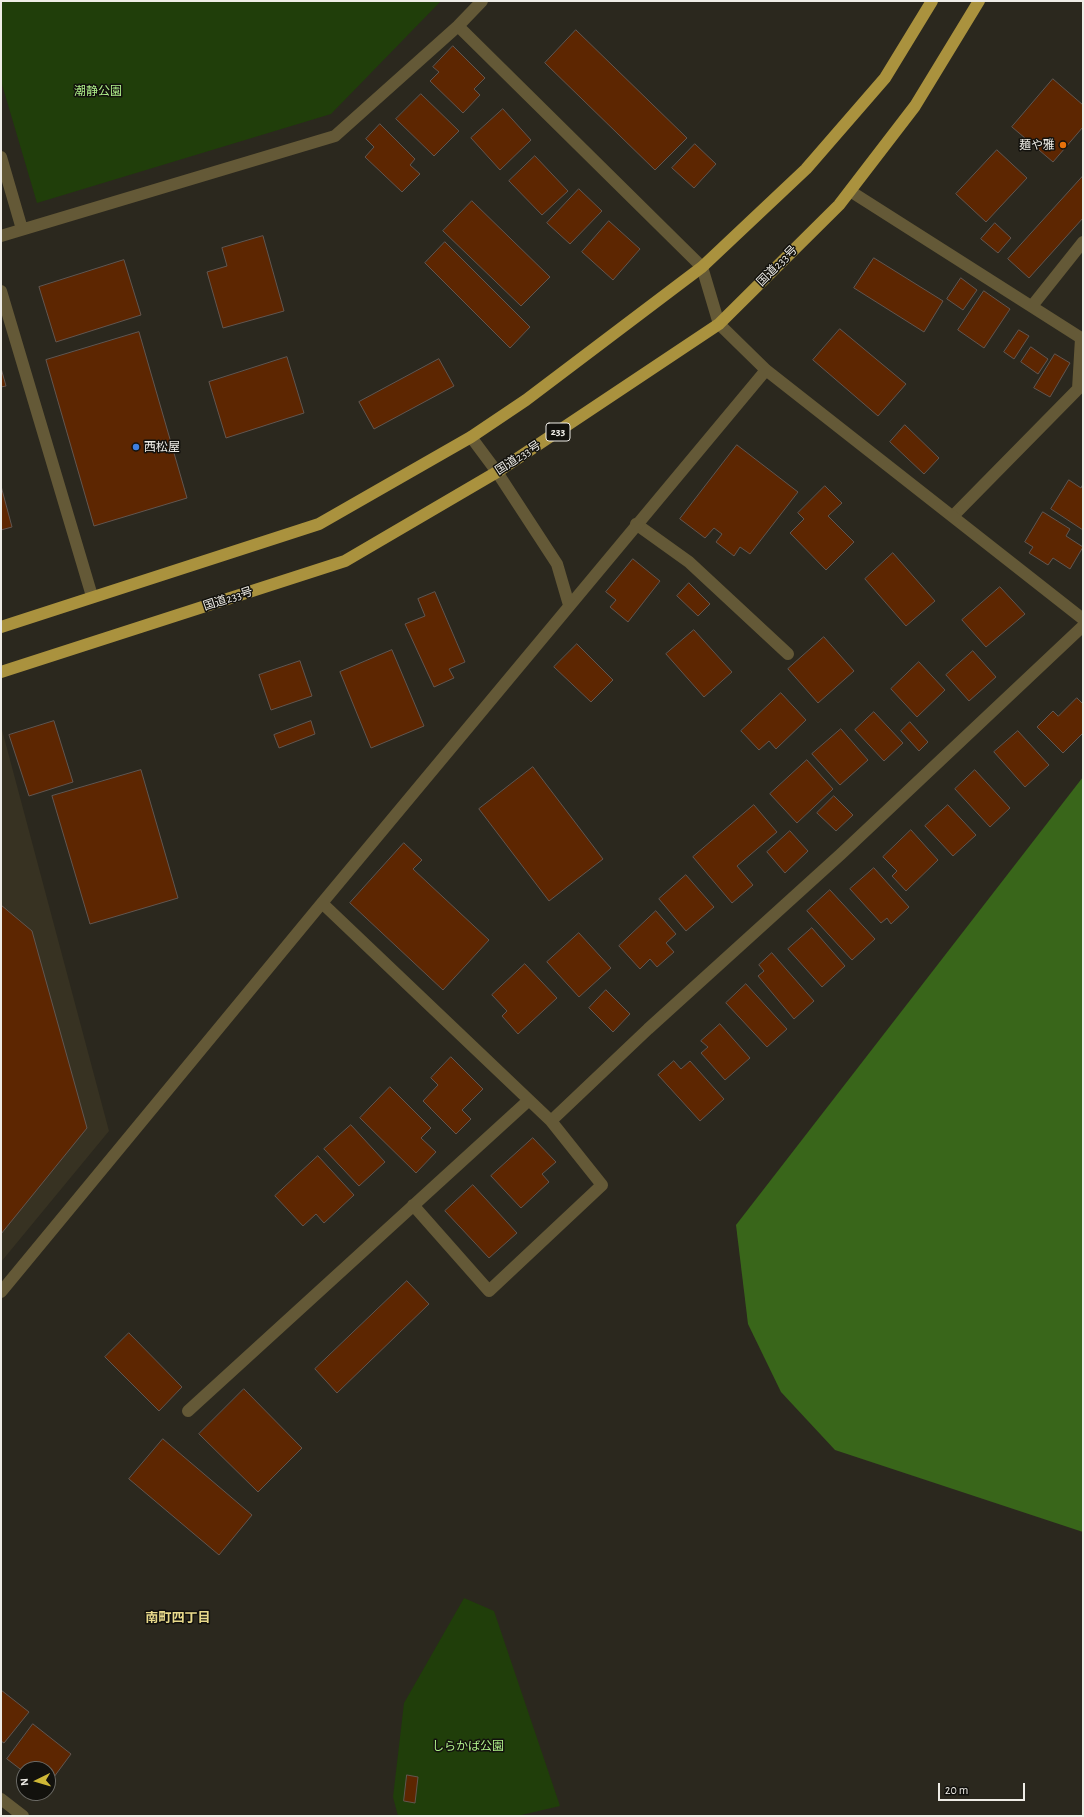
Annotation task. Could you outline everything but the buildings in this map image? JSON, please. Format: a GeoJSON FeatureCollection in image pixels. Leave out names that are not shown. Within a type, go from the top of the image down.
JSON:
{"type":"FeatureCollection","features":[{"type":"Feature","properties":{"kind":"highway"},"geometry":{"type":"LineString","coordinates":[[1,627],[92,596],[319,524],[471,437],[526,400],[702,267],[806,169],[880,84],[932,1]]}},
{"type":"Feature","properties":{"kind":"highway","name":"国道233号"},"geometry":{"type":"LineString","coordinates":[[1,672],[345,560],[497,472],[719,324],[839,205],[915,106],[979,1]]}},
{"type":"Feature","properties":{"kind":"street"},"geometry":{"type":"LineString","coordinates":[[1,236],[335,136],[458,26],[482,1]]}},
{"type":"Feature","properties":{"kind":"street"},"geometry":{"type":"LineString","coordinates":[[458,26],[702,267],[719,324],[766,370],[1083,619]]}},
{"type":"Feature","properties":{"kind":"street"},"geometry":{"type":"LineString","coordinates":[[1,157],[22,229]]}},
{"type":"Feature","properties":{"kind":"street"},"geometry":{"type":"LineString","coordinates":[[850,191],[1082,338],[1078,389],[953,516]]}},
{"type":"Feature","properties":{"kind":"street"},"geometry":{"type":"LineString","coordinates":[[1032,306],[1083,242]]}},
{"type":"Feature","properties":{"kind":"street"},"geometry":{"type":"LineString","coordinates":[[1,291],[92,596]]}},
{"type":"Feature","properties":{"kind":"street"},"geometry":{"type":"LineString","coordinates":[[1,1292],[636,524],[766,370]]}},
{"type":"Feature","properties":{"kind":"street"},"geometry":{"type":"LineString","coordinates":[[471,437],[497,472],[558,564],[569,605]]}},
{"type":"Feature","properties":{"kind":"street"},"geometry":{"type":"LineString","coordinates":[[636,524],[688,562],[788,654]]}},
{"type":"Feature","properties":{"kind":"street"},"geometry":{"type":"LineString","coordinates":[[551,1121],[648,1029],[841,854],[1083,626]]}},
{"type":"Feature","properties":{"kind":"street"},"geometry":{"type":"LineString","coordinates":[[322,903],[551,1121],[602,1185],[489,1291],[413,1205]]}},
{"type":"Feature","properties":{"kind":"street"},"geometry":{"type":"LineString","coordinates":[[188,1411],[529,1100]]}},
{"type":"Feature","properties":{"kind":"street"},"geometry":{"type":"LineString","coordinates":[[1,1799],[23,1816]]}},
{"type":"Feature","properties":{"kind":"shaded area"},"geometry":{"type":"Polygon","coordinates":[[[1,726],[109,1131],[1,1262],[1,726]]]}},
{"type":"Feature","properties":{"kind":"green space","name":"潮静公園"},"geometry":{"type":"Polygon","coordinates":[[[1,1],[441,1],[331,114],[37,203],[1,81],[1,1]]]}},
{"type":"Feature","properties":{"kind":"green space"},"geometry":{"type":"Polygon","coordinates":[[[1083,777],[1083,1532],[835,1450],[781,1392],[748,1324],[736,1225],[1083,777]]]}},
{"type":"Feature","properties":{"kind":"green space","name":"しらかば公園"},"geometry":{"type":"Polygon","coordinates":[[[464,1598],[494,1611],[560,1806],[517,1816],[398,1816],[393,1797],[404,1703],[464,1598]]]}},
{"type":"Feature","properties":{"kind":"place","name":"麺や雅"},"geometry":{"type":"Point","coordinates":[1063,145]}},
{"type":"Feature","properties":{"kind":"place","name":"西松屋"},"geometry":{"type":"Point","coordinates":[136,447]}},
{"type":"Feature","properties":{"kind":"district","name":"南町四丁目"},"geometry":{"type":"Point","coordinates":[178,1618]}}]}
